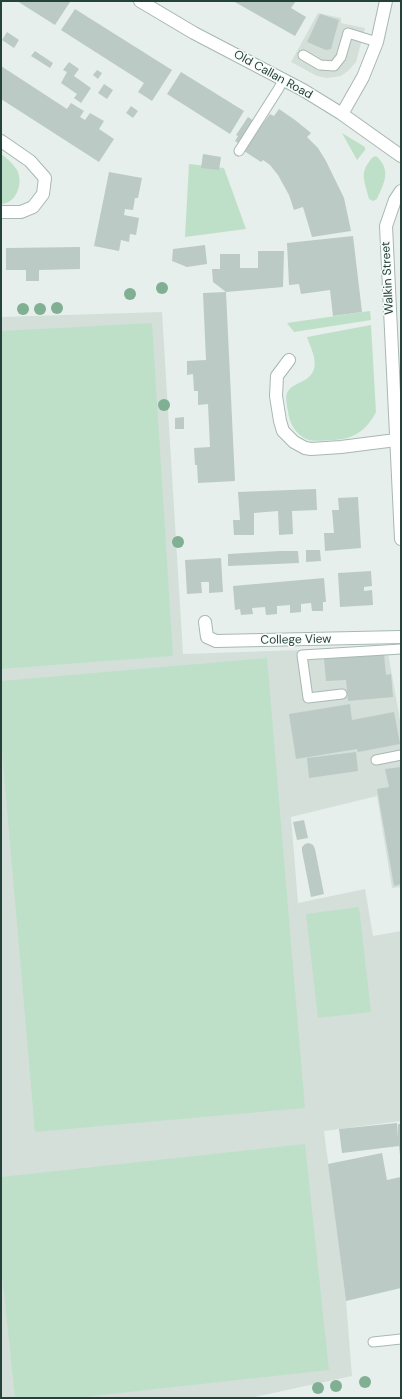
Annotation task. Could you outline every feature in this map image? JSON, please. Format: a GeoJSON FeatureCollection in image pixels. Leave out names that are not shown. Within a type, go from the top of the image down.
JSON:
{"type":"FeatureCollection","features":[{"type":"Feature","properties":{"kind":"street","name":"Old Callan Road"},"geometry":{"type":"LineString","coordinates":[[140,1],[194,33],[283,80],[342,114],[401,156]]}},
{"type":"Feature","properties":{"kind":"street"},"geometry":{"type":"LineString","coordinates":[[342,114],[363,77],[377,42],[386,1]]}},
{"type":"Feature","properties":{"kind":"street"},"geometry":{"type":"LineString","coordinates":[[1,141],[30,161],[45,178],[43,194],[33,207],[21,212],[1,212]]}},
{"type":"Feature","properties":{"kind":"street","name":"Walkin Street"},"geometry":{"type":"LineString","coordinates":[[401,191],[395,200],[386,226],[401,539]]}},
{"type":"Feature","properties":{"kind":"street"},"geometry":{"type":"LineString","coordinates":[[289,360],[277,376],[276,396],[283,431],[294,442],[305,448],[311,449],[396,440]]}},
{"type":"Feature","properties":{"kind":"street","name":"College View"},"geometry":{"type":"LineString","coordinates":[[205,622],[207,637],[216,641],[401,637]]}},
{"type":"Feature","properties":{"kind":"lane"},"geometry":{"type":"LineString","coordinates":[[303,55],[320,65],[334,66],[342,57],[348,34],[377,42]]}},
{"type":"Feature","properties":{"kind":"lane"},"geometry":{"type":"LineString","coordinates":[[239,151],[283,80]]}},
{"type":"Feature","properties":{"kind":"lane"},"geometry":{"type":"LineString","coordinates":[[342,694],[308,698],[302,655],[401,649]]}},
{"type":"Feature","properties":{"kind":"lane"},"geometry":{"type":"LineString","coordinates":[[376,760],[401,755]]}},
{"type":"Feature","properties":{"kind":"lane"},"geometry":{"type":"LineString","coordinates":[[373,1342],[401,1338]]}},
{"type":"Feature","properties":{"kind":"shaded area"},"geometry":{"type":"Polygon","coordinates":[[[318,13],[341,18],[341,23],[365,28],[356,62],[341,76],[327,78],[317,76],[291,62],[318,13]]]}},
{"type":"Feature","properties":{"kind":"shaded area"},"geometry":{"type":"Polygon","coordinates":[[[162,312],[183,654],[387,647],[401,726],[401,887],[392,888],[377,796],[291,817],[298,903],[365,889],[373,936],[401,931],[401,1121],[324,1131],[346,1301],[352,1376],[250,1398],[1,1398],[1,317],[162,312]]]}},
{"type":"Feature","properties":{"kind":"green space"},"geometry":{"type":"Polygon","coordinates":[[[342,133],[365,147],[365,150],[357,160],[342,133]]]}},
{"type":"Feature","properties":{"kind":"green space"},"geometry":{"type":"Polygon","coordinates":[[[1,154],[10,161],[17,170],[20,181],[17,192],[11,201],[1,204],[1,154]]]}},
{"type":"Feature","properties":{"kind":"green space"},"geometry":{"type":"Polygon","coordinates":[[[376,156],[384,166],[385,177],[377,199],[373,201],[369,199],[365,184],[364,171],[372,158],[376,156]]]}},
{"type":"Feature","properties":{"kind":"green space"},"geometry":{"type":"Polygon","coordinates":[[[189,164],[224,168],[246,229],[185,237],[189,164]]]}},
{"type":"Feature","properties":{"kind":"green space"},"geometry":{"type":"Polygon","coordinates":[[[370,311],[371,320],[294,332],[287,323],[370,311]]]}},
{"type":"Feature","properties":{"kind":"green space"},"geometry":{"type":"Polygon","coordinates":[[[152,323],[173,656],[1,669],[1,331],[152,323]]]}},
{"type":"Feature","properties":{"kind":"green space"},"geometry":{"type":"Polygon","coordinates":[[[371,325],[376,412],[374,416],[361,431],[347,438],[316,441],[304,438],[297,432],[292,424],[286,397],[287,393],[293,386],[309,377],[314,369],[314,357],[307,337],[371,325]]]}},
{"type":"Feature","properties":{"kind":"green space"},"geometry":{"type":"Polygon","coordinates":[[[267,658],[305,1108],[35,1132],[1,739],[1,681],[267,658]]]}},
{"type":"Feature","properties":{"kind":"green space"},"geometry":{"type":"Polygon","coordinates":[[[359,907],[371,1012],[318,1018],[306,914],[359,907]]]}},
{"type":"Feature","properties":{"kind":"green space"},"geometry":{"type":"Polygon","coordinates":[[[305,1144],[329,1370],[74,1398],[15,1398],[1,1265],[1,1177],[305,1144]]]}},
{"type":"Feature","properties":{"kind":"building"},"geometry":{"type":"Polygon","coordinates":[[[17,1],[68,1],[70,2],[55,25],[17,1]]]}},
{"type":"Feature","properties":{"kind":"building"},"geometry":{"type":"Polygon","coordinates":[[[233,1],[296,1],[291,8],[306,17],[295,36],[233,1]]]}},
{"type":"Feature","properties":{"kind":"building"},"geometry":{"type":"Polygon","coordinates":[[[75,9],[172,70],[152,101],[138,92],[144,83],[61,30],[75,9]]]}},
{"type":"Feature","properties":{"kind":"building"},"geometry":{"type":"Polygon","coordinates":[[[320,14],[339,20],[331,49],[326,50],[307,42],[320,14]]]}},
{"type":"Feature","properties":{"kind":"building"},"geometry":{"type":"Polygon","coordinates":[[[7,32],[19,40],[14,48],[2,40],[7,32]]]}},
{"type":"Feature","properties":{"kind":"building"},"geometry":{"type":"Polygon","coordinates":[[[35,51],[53,63],[50,68],[31,56],[35,51]]]}},
{"type":"Feature","properties":{"kind":"building"},"geometry":{"type":"Polygon","coordinates":[[[69,62],[79,69],[74,76],[91,88],[81,103],[74,98],[77,94],[61,83],[67,72],[63,70],[69,62]]]}},
{"type":"Feature","properties":{"kind":"building"},"geometry":{"type":"Polygon","coordinates":[[[1,66],[67,109],[71,103],[84,111],[80,117],[85,120],[90,113],[104,121],[99,129],[114,139],[99,162],[1,99],[1,66]]]}},
{"type":"Feature","properties":{"kind":"building"},"geometry":{"type":"Polygon","coordinates":[[[97,70],[102,73],[98,79],[93,75],[97,70]]]}},
{"type":"Feature","properties":{"kind":"building"},"geometry":{"type":"Polygon","coordinates":[[[181,72],[244,111],[230,134],[167,94],[181,72]]]}},
{"type":"Feature","properties":{"kind":"building"},"geometry":{"type":"Polygon","coordinates":[[[104,84],[113,90],[107,99],[98,93],[104,84]]]}},
{"type":"Feature","properties":{"kind":"building"},"geometry":{"type":"Polygon","coordinates":[[[131,106],[138,111],[133,118],[126,113],[131,106]]]}},
{"type":"Feature","properties":{"kind":"building"},"geometry":{"type":"Polygon","coordinates":[[[279,109],[311,133],[307,137],[318,148],[326,161],[344,198],[351,231],[312,237],[303,207],[294,210],[289,195],[278,175],[270,165],[263,160],[261,162],[241,149],[243,146],[235,141],[238,136],[236,135],[248,117],[261,126],[270,114],[274,116],[279,109]]]}},
{"type":"Feature","properties":{"kind":"building"},"geometry":{"type":"Polygon","coordinates":[[[203,154],[221,157],[219,170],[201,168],[203,154]]]}},
{"type":"Feature","properties":{"kind":"building"},"geometry":{"type":"Polygon","coordinates":[[[109,172],[142,178],[138,198],[135,198],[133,210],[125,209],[124,215],[139,218],[136,235],[130,234],[129,242],[121,240],[119,251],[94,246],[109,172]]]}},
{"type":"Feature","properties":{"kind":"building"},"geometry":{"type":"Polygon","coordinates":[[[353,236],[362,312],[333,316],[330,290],[301,294],[299,284],[289,285],[287,243],[353,236]]]}},
{"type":"Feature","properties":{"kind":"building"},"geometry":{"type":"Polygon","coordinates":[[[205,245],[207,264],[187,267],[172,261],[173,249],[205,245]]]}},
{"type":"Feature","properties":{"kind":"building"},"geometry":{"type":"Polygon","coordinates":[[[80,247],[80,269],[39,270],[39,281],[26,281],[26,270],[6,270],[6,248],[80,247]]]}},
{"type":"Feature","properties":{"kind":"building"},"geometry":{"type":"Polygon","coordinates":[[[258,251],[284,251],[283,287],[226,292],[213,282],[212,269],[220,269],[220,254],[240,254],[240,268],[258,268],[258,251]]]}},
{"type":"Feature","properties":{"kind":"building"},"geometry":{"type":"Polygon","coordinates":[[[226,292],[235,481],[198,483],[194,448],[210,447],[208,404],[198,405],[198,391],[194,391],[193,374],[187,375],[187,361],[206,360],[203,293],[226,292]]]}},
{"type":"Feature","properties":{"kind":"building"},"geometry":{"type":"Polygon","coordinates":[[[184,417],[184,429],[175,429],[175,418],[184,417]]]}},
{"type":"Feature","properties":{"kind":"building"},"geometry":{"type":"Polygon","coordinates":[[[316,489],[317,510],[292,511],[293,534],[279,535],[278,511],[254,513],[254,535],[234,535],[233,520],[240,520],[238,492],[316,489]]]}},
{"type":"Feature","properties":{"kind":"building"},"geometry":{"type":"Polygon","coordinates":[[[358,497],[361,548],[325,551],[324,533],[334,533],[332,510],[339,510],[338,498],[358,497]]]}},
{"type":"Feature","properties":{"kind":"building"},"geometry":{"type":"Polygon","coordinates":[[[306,550],[320,550],[321,561],[306,562],[306,550]]]}},
{"type":"Feature","properties":{"kind":"building"},"geometry":{"type":"Polygon","coordinates":[[[298,551],[299,563],[228,566],[228,554],[298,551]]]}},
{"type":"Feature","properties":{"kind":"building"},"geometry":{"type":"Polygon","coordinates":[[[221,558],[223,592],[209,593],[209,582],[201,582],[202,593],[187,594],[185,560],[221,558]]]}},
{"type":"Feature","properties":{"kind":"building"},"geometry":{"type":"Polygon","coordinates":[[[371,571],[372,586],[364,587],[364,591],[372,590],[373,605],[340,607],[338,573],[371,571]]]}},
{"type":"Feature","properties":{"kind":"building"},"geometry":{"type":"Polygon","coordinates":[[[324,578],[326,602],[323,602],[323,611],[312,611],[311,603],[301,604],[301,612],[290,613],[290,605],[277,606],[277,614],[266,615],[265,607],[252,608],[253,614],[241,615],[240,609],[235,610],[233,586],[324,578]]]}},
{"type":"Feature","properties":{"kind":"building"},"geometry":{"type":"Polygon","coordinates":[[[384,654],[386,675],[391,674],[393,697],[348,701],[346,680],[326,681],[324,659],[384,654]]]}},
{"type":"Feature","properties":{"kind":"building"},"geometry":{"type":"Polygon","coordinates":[[[350,704],[352,720],[394,712],[400,744],[358,752],[357,749],[296,759],[289,714],[350,704]]]}},
{"type":"Feature","properties":{"kind":"building"},"geometry":{"type":"Polygon","coordinates":[[[356,752],[358,771],[309,778],[307,758],[356,752]]]}},
{"type":"Feature","properties":{"kind":"building"},"geometry":{"type":"Polygon","coordinates":[[[401,767],[401,884],[394,886],[377,789],[389,787],[385,769],[401,767]]]}},
{"type":"Feature","properties":{"kind":"building"},"geometry":{"type":"Polygon","coordinates":[[[304,820],[308,838],[297,840],[293,822],[304,820]]]}},
{"type":"Feature","properties":{"kind":"building"},"geometry":{"type":"Polygon","coordinates":[[[309,843],[313,845],[315,849],[324,894],[311,897],[302,851],[302,847],[309,843]]]}},
{"type":"Feature","properties":{"kind":"building"},"geometry":{"type":"Polygon","coordinates":[[[397,1123],[398,1138],[398,1124],[401,1124],[401,1155],[399,1146],[342,1153],[339,1129],[397,1123]]]}},
{"type":"Feature","properties":{"kind":"building"},"geometry":{"type":"Polygon","coordinates":[[[382,1153],[387,1180],[401,1177],[401,1288],[346,1301],[328,1164],[382,1153]]]}}]}
